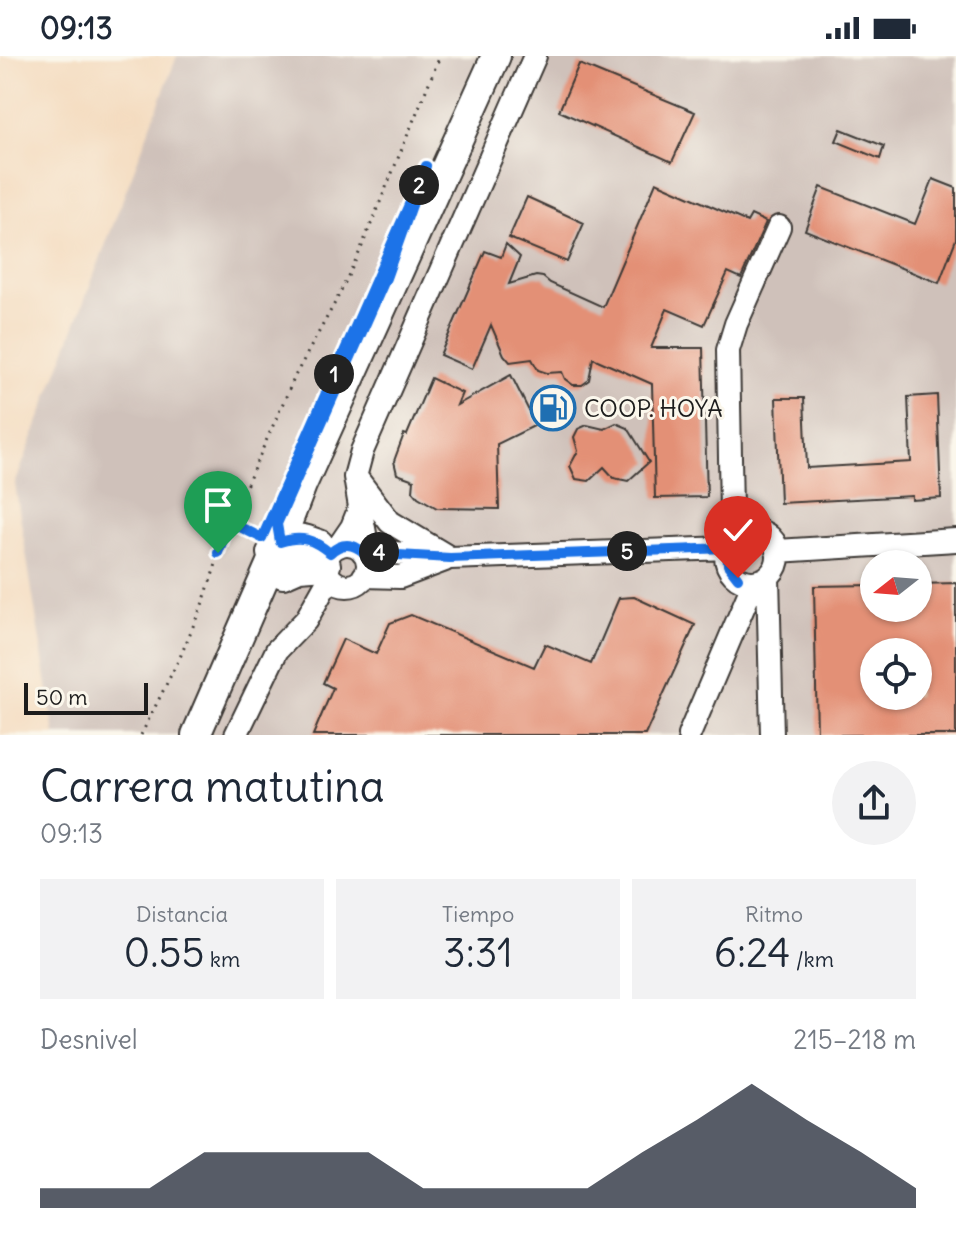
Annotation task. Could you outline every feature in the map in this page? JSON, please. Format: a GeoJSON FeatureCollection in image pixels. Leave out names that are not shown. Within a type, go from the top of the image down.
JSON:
{"type":"FeatureCollection","features":[{"type":"Feature","properties":{"kind":"main road"},"geometry":{"type":"LineString","coordinates":[[185,730],[262,564],[386,278],[426,166],[474,56]]}},
{"type":"Feature","properties":{"kind":"main road"},"geometry":{"type":"LineString","coordinates":[[185,730],[258,595],[271,540],[302,485],[496,56]]}},
{"type":"Feature","properties":{"kind":"main road"},"geometry":{"type":"LineString","coordinates":[[302,485],[308,521],[324,559]]}},
{"type":"Feature","properties":{"kind":"main road"},"geometry":{"type":"LineString","coordinates":[[271,540],[324,559]]}},
{"type":"Feature","properties":{"kind":"main road"},"geometry":{"type":"LineString","coordinates":[[258,595],[278,576],[324,559]]}},
{"type":"Feature","properties":{"kind":"street"},"geometry":{"type":"LineString","coordinates":[[363,552],[366,539],[355,477],[362,451],[535,56]]}},
{"type":"Feature","properties":{"kind":"street"},"geometry":{"type":"LineString","coordinates":[[761,579],[746,581],[732,573],[726,557],[732,541],[728,350],[736,324],[779,227]]}},
{"type":"Feature","properties":{"kind":"street"},"geometry":{"type":"LineString","coordinates":[[355,477],[390,522],[450,558]]}},
{"type":"Feature","properties":{"kind":"street"},"geometry":{"type":"LineString","coordinates":[[306,620],[324,559],[352,527],[360,507]]}},
{"type":"Feature","properties":{"kind":"street"},"geometry":{"type":"LineString","coordinates":[[363,552],[450,558],[732,541],[745,531],[762,532],[769,536],[777,551],[776,565],[761,579],[689,735]]}},
{"type":"Feature","properties":{"kind":"street"},"geometry":{"type":"LineString","coordinates":[[777,551],[956,540]]}},
{"type":"Feature","properties":{"kind":"street"},"geometry":{"type":"LineString","coordinates":[[236,735],[277,650],[306,620],[332,605],[359,581],[368,562],[356,546],[324,559]]}},
{"type":"Feature","properties":{"kind":"street"},"geometry":{"type":"LineString","coordinates":[[324,559],[344,586],[359,581],[400,577],[450,558]]}},
{"type":"Feature","properties":{"kind":"street"},"geometry":{"type":"LineString","coordinates":[[761,579],[772,735]]}},
{"type":"Feature","properties":{"kind":"path"},"geometry":{"type":"LineString","coordinates":[[141,735],[181,655],[204,600],[230,522],[296,374],[360,251],[440,56]]}},
{"type":"Feature","properties":{"kind":"path"},"geometry":{"type":"LineString","coordinates":[[230,522],[271,540]]}},
{"type":"Feature","properties":{"kind":"shaded area"},"geometry":{"type":"Polygon","coordinates":[[[177,56],[956,56],[956,735],[55,735],[15,484],[177,56]]]}},
{"type":"Feature","properties":{"kind":"building"},"geometry":{"type":"Polygon","coordinates":[[[579,64],[695,112],[672,162],[559,111],[579,64]]]}},
{"type":"Feature","properties":{"kind":"building"},"geometry":{"type":"Polygon","coordinates":[[[841,129],[884,146],[880,159],[836,141],[841,129]]]}},
{"type":"Feature","properties":{"kind":"building"},"geometry":{"type":"Polygon","coordinates":[[[933,179],[956,188],[956,239],[939,283],[805,230],[821,187],[915,224],[933,179]]]}},
{"type":"Feature","properties":{"kind":"building"},"geometry":{"type":"Polygon","coordinates":[[[656,182],[747,222],[751,215],[766,222],[741,278],[728,272],[704,325],[667,309],[651,348],[703,348],[707,497],[655,498],[652,384],[593,358],[589,380],[582,385],[573,385],[562,372],[538,370],[532,359],[510,362],[491,325],[472,369],[440,355],[485,251],[501,257],[506,244],[520,257],[509,284],[543,277],[603,307],[656,182]]]}},
{"type":"Feature","properties":{"kind":"building"},"geometry":{"type":"Polygon","coordinates":[[[527,197],[584,223],[567,262],[509,238],[527,197]]]}},
{"type":"Feature","properties":{"kind":"building"},"geometry":{"type":"Polygon","coordinates":[[[511,375],[536,425],[497,444],[499,509],[437,508],[418,497],[413,491],[414,480],[397,474],[394,461],[431,378],[462,393],[457,405],[511,375]]]}},
{"type":"Feature","properties":{"kind":"building"},"geometry":{"type":"Polygon","coordinates":[[[937,395],[941,498],[912,500],[912,496],[780,503],[776,398],[804,398],[807,468],[911,462],[908,397],[937,395]]]}},
{"type":"Feature","properties":{"kind":"building"},"geometry":{"type":"Polygon","coordinates":[[[616,423],[628,428],[649,462],[628,481],[614,478],[604,467],[589,481],[576,479],[570,466],[578,451],[574,437],[578,429],[587,425],[604,429],[616,423]]]}},
{"type":"Feature","properties":{"kind":"building"},"geometry":{"type":"Polygon","coordinates":[[[956,583],[956,735],[817,735],[814,586],[860,585],[860,622],[932,622],[932,584],[956,583]]]}},
{"type":"Feature","properties":{"kind":"building"},"geometry":{"type":"Polygon","coordinates":[[[634,597],[695,625],[645,735],[313,735],[333,688],[323,683],[343,639],[376,654],[390,623],[411,615],[534,667],[545,644],[591,664],[619,598],[634,597]]]}},
{"type":"Feature","properties":{"kind":"place","name":"COOP. HOYA"},"geometry":{"type":"Point","coordinates":[553,408]}},
{"type":"Feature","properties":{"kind":"route"},"geometry":{"type":"LineString","coordinates":[[218,553],[230,522],[262,538],[426,166],[386,278],[277,524],[280,542],[298,536],[319,544],[330,553],[347,544],[356,546],[364,553],[450,558],[727,548],[728,565],[738,578]]}}]}
